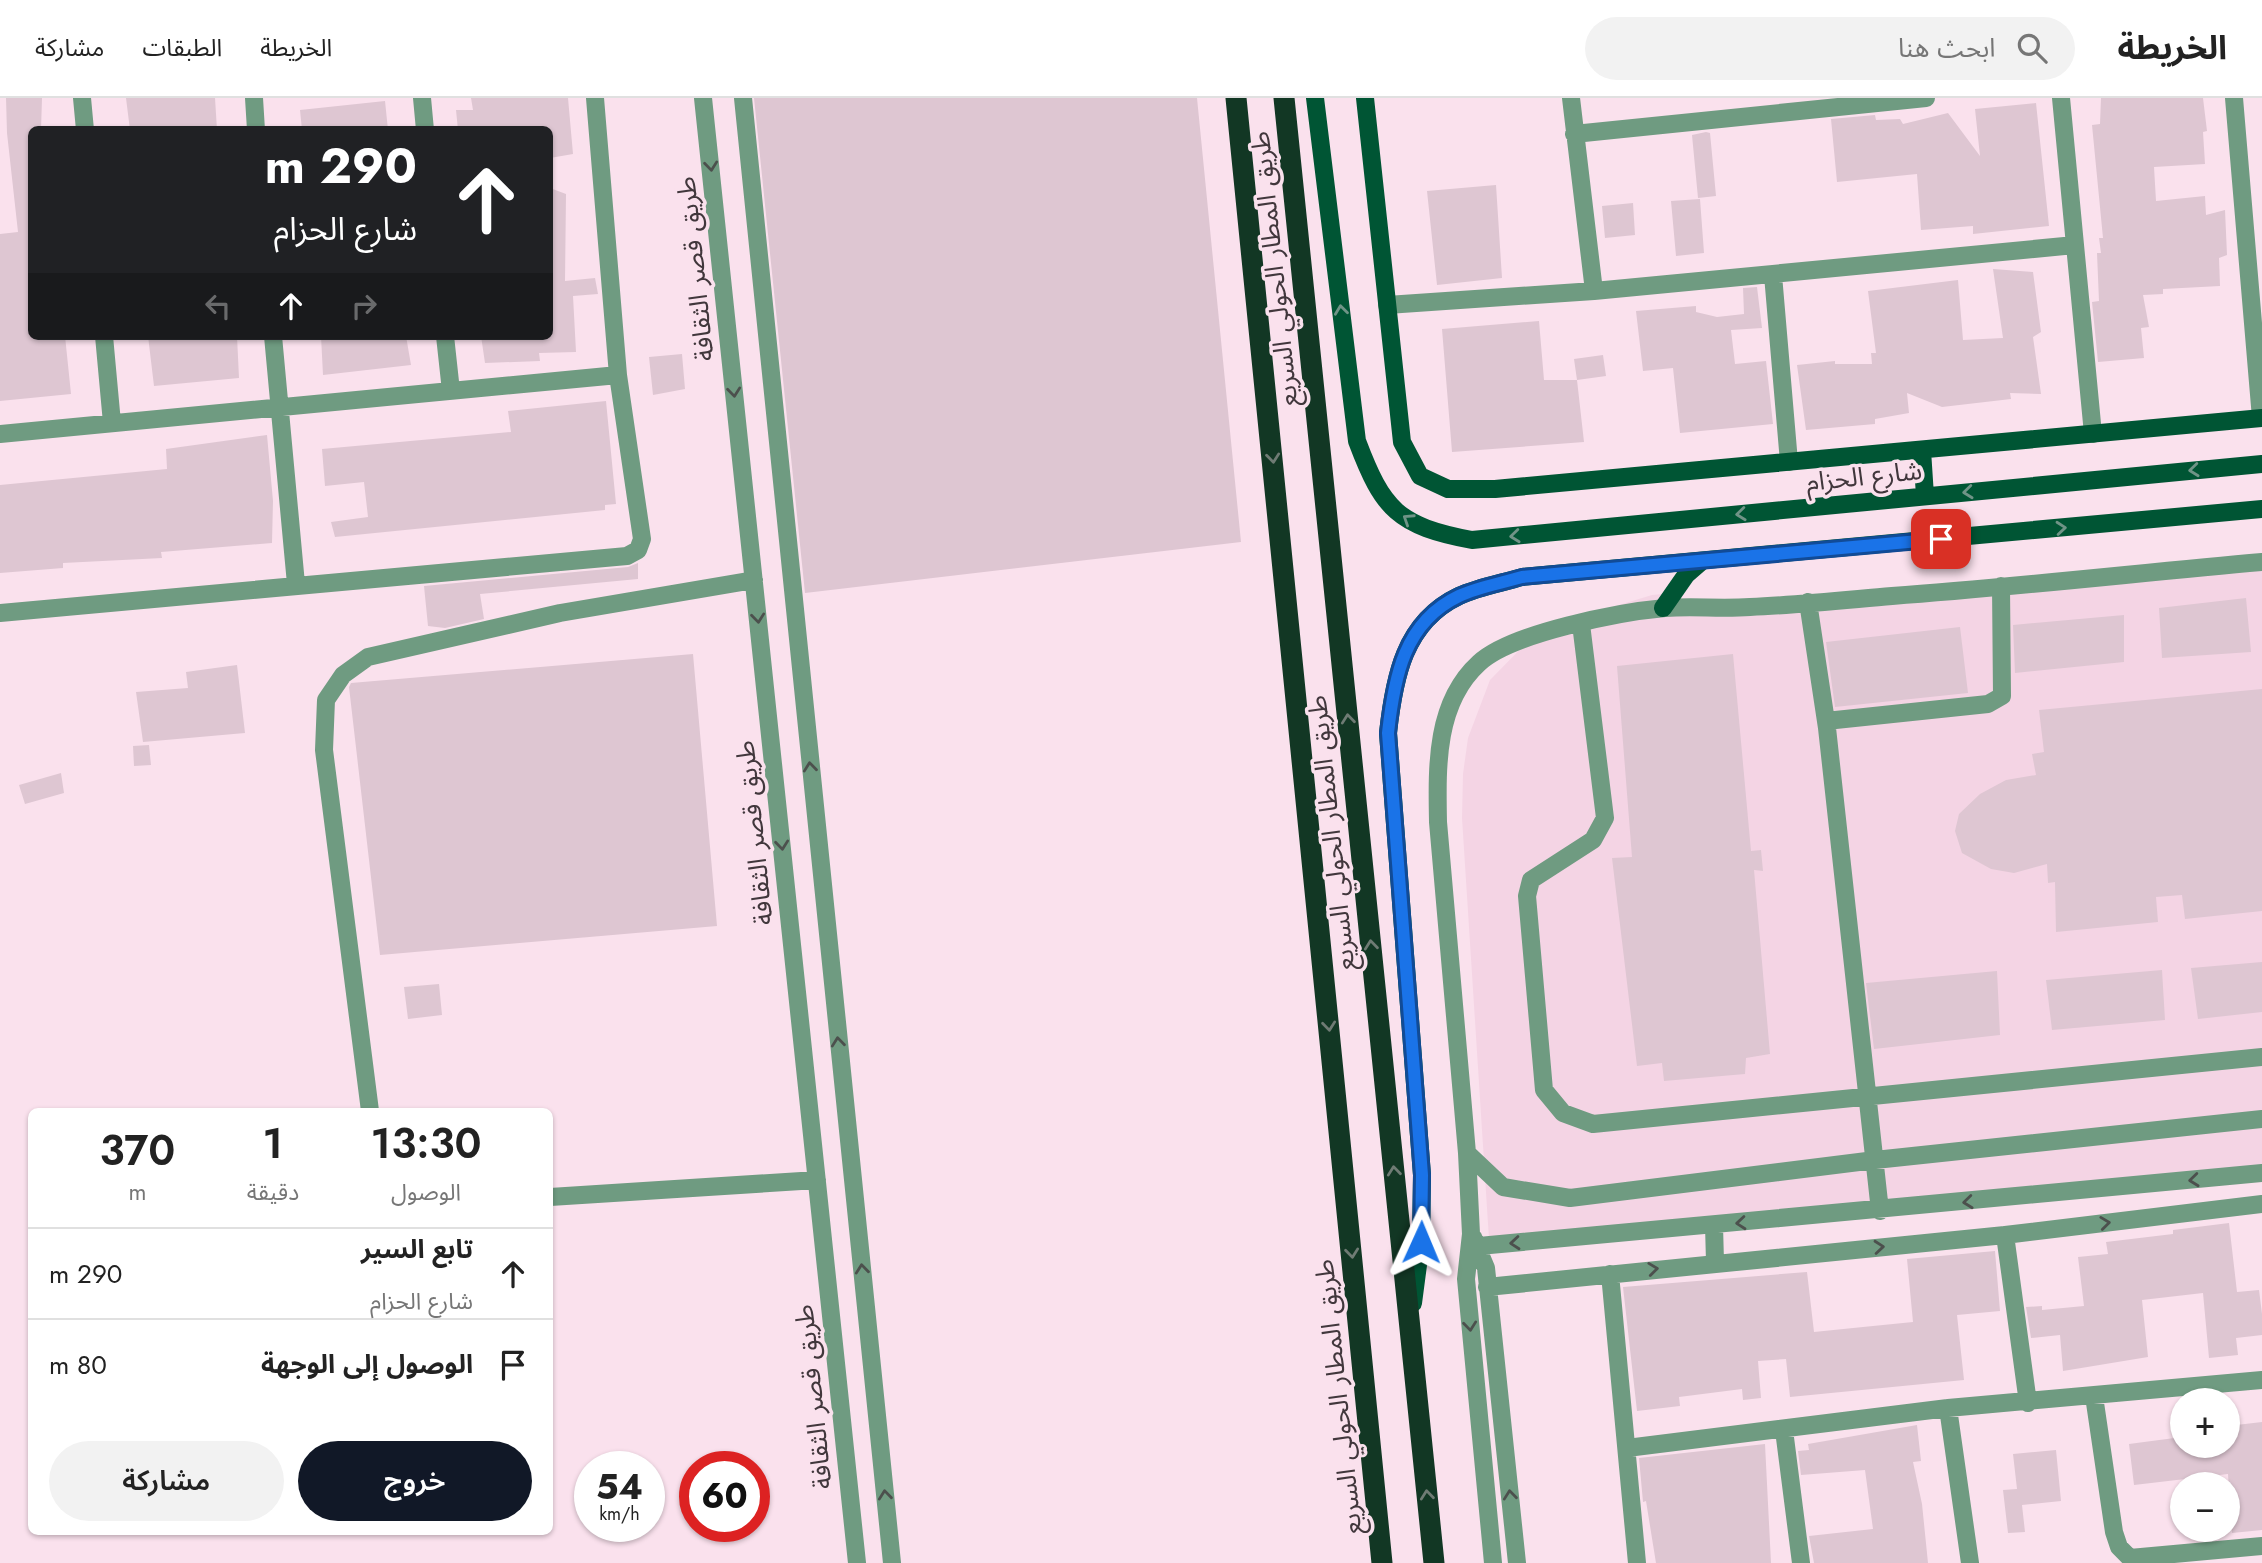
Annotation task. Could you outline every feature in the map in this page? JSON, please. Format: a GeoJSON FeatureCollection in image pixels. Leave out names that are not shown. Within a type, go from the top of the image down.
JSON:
{"type":"FeatureCollection","features":[{"type":"Feature","properties":{"kind":"highway","name":"طريق المطار الحولي السريع"},"geometry":{"type":"LineString","coordinates":[[1236,98],[1382,1563]]}},
{"type":"Feature","properties":{"kind":"highway","name":"طريق المطار الحولي السريع"},"geometry":{"type":"LineString","coordinates":[[1284,98],[1434,1563]]}},
{"type":"Feature","properties":{"kind":"main road","name":"شارع الحزام"},"geometry":{"type":"LineString","coordinates":[[1315,98],[1357,441],[1371,480],[1390,507],[1429,532],[1472,540],[2262,464]]}},
{"type":"Feature","properties":{"kind":"main road"},"geometry":{"type":"LineString","coordinates":[[1365,98],[1402,442],[1420,476],[1448,489],[1495,489],[2262,418]]}},
{"type":"Feature","properties":{"kind":"main road"},"geometry":{"type":"LineString","coordinates":[[1922,450],[1925,496]]}},
{"type":"Feature","properties":{"kind":"main road"},"geometry":{"type":"LineString","coordinates":[[1410,1324],[1421,1242],[1422,1175],[1388,733],[1393,687],[1407,644],[1432,613],[1460,596],[1522,577],[2262,509]]}},
{"type":"Feature","properties":{"kind":"main road"},"geometry":{"type":"LineString","coordinates":[[1663,608],[1686,575],[1700,562]]}},
{"type":"Feature","properties":{"kind":"street"},"geometry":{"type":"LineString","coordinates":[[82,98],[85,126]]}},
{"type":"Feature","properties":{"kind":"street"},"geometry":{"type":"LineString","coordinates":[[254,98],[256,126]]}},
{"type":"Feature","properties":{"kind":"street"},"geometry":{"type":"LineString","coordinates":[[422,98],[425,126]]}},
{"type":"Feature","properties":{"kind":"street"},"geometry":{"type":"LineString","coordinates":[[0,613],[627,556],[638,550],[642,539],[618,375],[595,98]]}},
{"type":"Feature","properties":{"kind":"street","name":"طريق قصر الثقافة"},"geometry":{"type":"LineString","coordinates":[[703,98],[857,1563]]}},
{"type":"Feature","properties":{"kind":"street"},"geometry":{"type":"LineString","coordinates":[[743,98],[892,1563]]}},
{"type":"Feature","properties":{"kind":"street"},"geometry":{"type":"LineString","coordinates":[[1571,98],[1594,291]]}},
{"type":"Feature","properties":{"kind":"street"},"geometry":{"type":"LineString","coordinates":[[1574,134],[1926,98]]}},
{"type":"Feature","properties":{"kind":"street"},"geometry":{"type":"LineString","coordinates":[[2061,98],[2093,434]]}},
{"type":"Feature","properties":{"kind":"street"},"geometry":{"type":"LineString","coordinates":[[2234,98],[2262,418]]}},
{"type":"Feature","properties":{"kind":"street"},"geometry":{"type":"LineString","coordinates":[[1387,304],[1594,291],[2075,245]]}},
{"type":"Feature","properties":{"kind":"street"},"geometry":{"type":"LineString","coordinates":[[1773,275],[1789,462]]}},
{"type":"Feature","properties":{"kind":"street"},"geometry":{"type":"LineString","coordinates":[[104,340],[112,423]]}},
{"type":"Feature","properties":{"kind":"street"},"geometry":{"type":"LineString","coordinates":[[273,340],[296,584]]}},
{"type":"Feature","properties":{"kind":"street"},"geometry":{"type":"LineString","coordinates":[[445,340],[451,391]]}},
{"type":"Feature","properties":{"kind":"street"},"geometry":{"type":"LineString","coordinates":[[0,434],[618,375]]}},
{"type":"Feature","properties":{"kind":"street"},"geometry":{"type":"LineString","coordinates":[[1517,1563],[1488,1287],[1475,1240],[1438,822],[1437,777],[1441,737],[1448,710],[1460,684],[1479,663],[1502,646],[1528,636],[1663,608],[1748,607],[2262,562]]}},
{"type":"Feature","properties":{"kind":"street"},"geometry":{"type":"LineString","coordinates":[[370,1108],[324,750],[326,700],[343,675],[368,657],[436,640],[560,613],[754,580]]}},
{"type":"Feature","properties":{"kind":"street"},"geometry":{"type":"LineString","coordinates":[[1826,721],[1988,704],[2002,696],[2001,586]]}},
{"type":"Feature","properties":{"kind":"street"},"geometry":{"type":"LineString","coordinates":[[1808,602],[1826,721],[1880,1211]]}},
{"type":"Feature","properties":{"kind":"street"},"geometry":{"type":"LineString","coordinates":[[1581,624],[1605,818],[1593,840],[1531,880],[1527,897],[1544,1090],[1563,1113],[1593,1124],[2262,1057]]}},
{"type":"Feature","properties":{"kind":"street"},"geometry":{"type":"LineString","coordinates":[[1467,1153],[1503,1187],[1570,1198],[1875,1160],[2262,1119]]}},
{"type":"Feature","properties":{"kind":"street"},"geometry":{"type":"LineString","coordinates":[[1475,1240],[1714,1225],[1880,1211],[2262,1173]]}},
{"type":"Feature","properties":{"kind":"street"},"geometry":{"type":"LineString","coordinates":[[553,1198],[817,1180]]}},
{"type":"Feature","properties":{"kind":"street"},"geometry":{"type":"LineString","coordinates":[[1488,1287],[1715,1262],[2005,1235],[2262,1204]]}},
{"type":"Feature","properties":{"kind":"street"},"geometry":{"type":"LineString","coordinates":[[1714,1225],[1715,1262]]}},
{"type":"Feature","properties":{"kind":"street"},"geometry":{"type":"LineString","coordinates":[[2005,1235],[2028,1403]]}},
{"type":"Feature","properties":{"kind":"street"},"geometry":{"type":"LineString","coordinates":[[1475,1240],[1466,1279],[1493,1563]]}},
{"type":"Feature","properties":{"kind":"street"},"geometry":{"type":"LineString","coordinates":[[1610,1275],[1637,1563]]}},
{"type":"Feature","properties":{"kind":"street"},"geometry":{"type":"LineString","coordinates":[[1627,1448],[1948,1408],[2028,1403],[2262,1380]]}},
{"type":"Feature","properties":{"kind":"street"},"geometry":{"type":"LineString","coordinates":[[2094,1396],[2114,1532],[2119,1547],[2130,1558],[2262,1546]]}},
{"type":"Feature","properties":{"kind":"street"},"geometry":{"type":"LineString","coordinates":[[1948,1408],[1970,1563]]}},
{"type":"Feature","properties":{"kind":"street"},"geometry":{"type":"LineString","coordinates":[[1784,1430],[1801,1563]]}},
{"type":"Feature","properties":{"kind":"shaded area"},"geometry":{"type":"Polygon","coordinates":[[[2262,567],[2262,1166],[1489,1239],[1462,818],[1463,774],[1468,738],[1490,680],[1540,629],[1652,595],[1673,593],[1691,607],[2262,567]]]}},
{"type":"Feature","properties":{"kind":"building"},"geometry":{"type":"Polygon","coordinates":[[[6,98],[42,98],[41,126],[28,126],[28,340],[65,340],[71,394],[0,401],[0,234],[18,232],[7,133],[6,98]]]}},
{"type":"Feature","properties":{"kind":"building"},"geometry":{"type":"Polygon","coordinates":[[[126,98],[215,98],[217,126],[130,126],[126,98]]]}},
{"type":"Feature","properties":{"kind":"building"},"geometry":{"type":"Polygon","coordinates":[[[471,98],[568,98],[573,154],[553,157],[553,126],[458,126],[456,110],[473,110],[471,98]]]}},
{"type":"Feature","properties":{"kind":"building"},"geometry":{"type":"Polygon","coordinates":[[[754,98],[1197,98],[1241,542],[805,593],[754,98]]]}},
{"type":"Feature","properties":{"kind":"building"},"geometry":{"type":"Polygon","coordinates":[[[2101,98],[2203,98],[2207,131],[2203,132],[2205,164],[2154,167],[2156,201],[2205,196],[2206,215],[2225,210],[2227,255],[2219,258],[2220,286],[2163,289],[2163,294],[2143,295],[2149,327],[2141,328],[2144,358],[2098,362],[2092,302],[2099,301],[2097,253],[2101,253],[2099,238],[2103,238],[2092,125],[2100,124],[2101,98]]]}},
{"type":"Feature","properties":{"kind":"building"},"geometry":{"type":"Polygon","coordinates":[[[385,101],[388,126],[302,126],[300,110],[385,101]]]}},
{"type":"Feature","properties":{"kind":"building"},"geometry":{"type":"Polygon","coordinates":[[[2036,103],[2049,226],[1973,234],[1973,226],[1921,230],[1917,174],[1837,182],[1831,119],[1875,115],[1876,120],[1900,119],[1903,124],[1948,113],[1980,156],[1975,109],[2036,103]]]}},
{"type":"Feature","properties":{"kind":"building"},"geometry":{"type":"Polygon","coordinates":[[[1710,133],[1716,196],[1698,198],[1692,135],[1710,133]]]}},
{"type":"Feature","properties":{"kind":"building"},"geometry":{"type":"Polygon","coordinates":[[[1496,185],[1502,278],[1437,285],[1427,191],[1496,185]]]}},
{"type":"Feature","properties":{"kind":"building"},"geometry":{"type":"Polygon","coordinates":[[[553,189],[566,194],[565,281],[595,278],[598,294],[573,296],[576,352],[539,353],[540,361],[485,363],[482,340],[553,340],[553,189]]]}},
{"type":"Feature","properties":{"kind":"building"},"geometry":{"type":"Polygon","coordinates":[[[1700,199],[1704,253],[1676,256],[1671,201],[1700,199]]]}},
{"type":"Feature","properties":{"kind":"building"},"geometry":{"type":"Polygon","coordinates":[[[1633,203],[1635,235],[1605,238],[1602,206],[1633,203]]]}},
{"type":"Feature","properties":{"kind":"building"},"geometry":{"type":"Polygon","coordinates":[[[1993,269],[2033,272],[2041,332],[2033,337],[2041,394],[2010,393],[2011,399],[1942,407],[1907,393],[1909,413],[1875,419],[1875,424],[1806,430],[1797,365],[1835,361],[1835,364],[1872,364],[1871,353],[1876,353],[1868,291],[1958,280],[1963,340],[2003,338],[1993,269]]]}},
{"type":"Feature","properties":{"kind":"building"},"geometry":{"type":"Polygon","coordinates":[[[1757,287],[1762,328],[1731,330],[1735,364],[1766,361],[1773,424],[1680,433],[1673,368],[1643,371],[1636,311],[1696,306],[1696,312],[1717,317],[1744,314],[1743,288],[1757,287]]]}},
{"type":"Feature","properties":{"kind":"building"},"geometry":{"type":"Polygon","coordinates":[[[1539,321],[1544,380],[1577,380],[1584,442],[1452,452],[1442,329],[1539,321]]]}},
{"type":"Feature","properties":{"kind":"building"},"geometry":{"type":"Polygon","coordinates":[[[148,340],[237,340],[239,378],[154,386],[148,340]]]}},
{"type":"Feature","properties":{"kind":"building"},"geometry":{"type":"Polygon","coordinates":[[[321,340],[407,340],[411,365],[323,375],[321,340]]]}},
{"type":"Feature","properties":{"kind":"building"},"geometry":{"type":"Polygon","coordinates":[[[682,354],[685,389],[653,395],[649,357],[682,354]]]}},
{"type":"Feature","properties":{"kind":"building"},"geometry":{"type":"Polygon","coordinates":[[[1603,355],[1606,376],[1577,380],[1574,359],[1603,355]]]}},
{"type":"Feature","properties":{"kind":"building"},"geometry":{"type":"Polygon","coordinates":[[[606,401],[616,504],[605,505],[605,510],[335,537],[331,522],[368,517],[364,482],[325,486],[322,449],[511,432],[508,411],[606,401]]]}},
{"type":"Feature","properties":{"kind":"building"},"geometry":{"type":"Polygon","coordinates":[[[267,435],[273,501],[272,543],[161,552],[162,558],[63,563],[63,568],[0,573],[0,485],[167,469],[166,449],[267,435]]]}},
{"type":"Feature","properties":{"kind":"building"},"geometry":{"type":"Polygon","coordinates":[[[638,563],[638,579],[480,594],[484,619],[445,628],[428,626],[424,586],[628,567],[638,563]]]}},
{"type":"Feature","properties":{"kind":"building"},"geometry":{"type":"Polygon","coordinates":[[[2246,598],[2251,652],[2162,658],[2159,608],[2246,598]]]}},
{"type":"Feature","properties":{"kind":"building"},"geometry":{"type":"Polygon","coordinates":[[[2124,615],[2124,662],[2015,673],[2013,625],[2124,615]]]}},
{"type":"Feature","properties":{"kind":"building"},"geometry":{"type":"Polygon","coordinates":[[[1960,627],[1968,693],[1835,707],[1826,642],[1960,627]]]}},
{"type":"Feature","properties":{"kind":"building"},"geometry":{"type":"Polygon","coordinates":[[[693,654],[717,926],[380,955],[349,687],[351,683],[693,654]]]}},
{"type":"Feature","properties":{"kind":"building"},"geometry":{"type":"Polygon","coordinates":[[[1733,654],[1751,851],[1761,850],[1763,871],[1754,870],[1770,1054],[1746,1058],[1745,1074],[1664,1081],[1662,1063],[1637,1066],[1612,858],[1632,857],[1617,666],[1733,654]]]}},
{"type":"Feature","properties":{"kind":"building"},"geometry":{"type":"Polygon","coordinates":[[[237,665],[245,733],[143,742],[136,692],[188,688],[186,672],[237,665]]]}},
{"type":"Feature","properties":{"kind":"building"},"geometry":{"type":"Polygon","coordinates":[[[2262,689],[2262,911],[2185,919],[2182,895],[2156,897],[2158,922],[2056,932],[2055,882],[2048,883],[2047,864],[2014,873],[1991,869],[1962,853],[1955,831],[1959,814],[1980,794],[2006,780],[2036,775],[2032,754],[2044,752],[2039,710],[2262,689]]]}},
{"type":"Feature","properties":{"kind":"building"},"geometry":{"type":"Polygon","coordinates":[[[149,745],[151,765],[134,766],[133,746],[149,745]]]}},
{"type":"Feature","properties":{"kind":"building"},"geometry":{"type":"Polygon","coordinates":[[[61,773],[64,793],[25,804],[19,785],[61,773]]]}},
{"type":"Feature","properties":{"kind":"building"},"geometry":{"type":"Polygon","coordinates":[[[2262,962],[2262,1012],[2198,1019],[2191,968],[2262,962]]]}},
{"type":"Feature","properties":{"kind":"building"},"geometry":{"type":"Polygon","coordinates":[[[2162,970],[2165,1020],[2052,1030],[2046,980],[2162,970]]]}},
{"type":"Feature","properties":{"kind":"building"},"geometry":{"type":"Polygon","coordinates":[[[1997,971],[2000,1035],[1874,1049],[1866,983],[1997,971]]]}},
{"type":"Feature","properties":{"kind":"building"},"geometry":{"type":"Polygon","coordinates":[[[439,984],[442,1015],[408,1019],[404,987],[439,984]]]}},
{"type":"Feature","properties":{"kind":"building"},"geometry":{"type":"Polygon","coordinates":[[[2229,1223],[2237,1292],[2259,1290],[2262,1314],[2262,1335],[2236,1338],[2238,1355],[2209,1358],[2203,1293],[2142,1300],[2148,1357],[2063,1371],[2060,1335],[2031,1338],[2026,1307],[2042,1306],[2042,1310],[2084,1306],[2078,1257],[2108,1254],[2106,1242],[2173,1234],[2173,1230],[2229,1223]]]}},
{"type":"Feature","properties":{"kind":"building"},"geometry":{"type":"Polygon","coordinates":[[[1995,1251],[2000,1311],[1957,1315],[1964,1380],[1790,1397],[1786,1359],[1758,1361],[1761,1398],[1743,1400],[1742,1389],[1679,1397],[1680,1406],[1637,1411],[1623,1287],[1807,1272],[1814,1332],[1913,1322],[1907,1259],[1995,1251]]]}},
{"type":"Feature","properties":{"kind":"building"},"geometry":{"type":"Polygon","coordinates":[[[2262,1422],[2262,1530],[2240,1532],[2240,1472],[2170,1472],[2170,1481],[2134,1485],[2129,1444],[2170,1439],[2170,1458],[2240,1458],[2240,1425],[2262,1422]]]}},
{"type":"Feature","properties":{"kind":"building"},"geometry":{"type":"Polygon","coordinates":[[[1917,1425],[1921,1461],[1913,1462],[1922,1504],[1928,1563],[1814,1563],[1809,1536],[1873,1529],[1865,1470],[1801,1475],[1798,1451],[1809,1450],[1808,1444],[1917,1425]]]}},
{"type":"Feature","properties":{"kind":"building"},"geometry":{"type":"Polygon","coordinates":[[[1765,1444],[1771,1563],[1656,1563],[1646,1501],[1643,1502],[1639,1458],[1765,1444]]]}},
{"type":"Feature","properties":{"kind":"building"},"geometry":{"type":"Polygon","coordinates":[[[2056,1450],[2061,1501],[2022,1505],[2025,1532],[2008,1533],[2003,1490],[2017,1489],[2013,1454],[2056,1450]]]}},
{"type":"Feature","properties":{"kind":"route"},"geometry":{"type":"LineString","coordinates":[[1421,1242],[1422,1175],[1388,733],[1393,687],[1407,644],[1432,613],[1460,596],[1522,577],[1941,539]]}}]}
